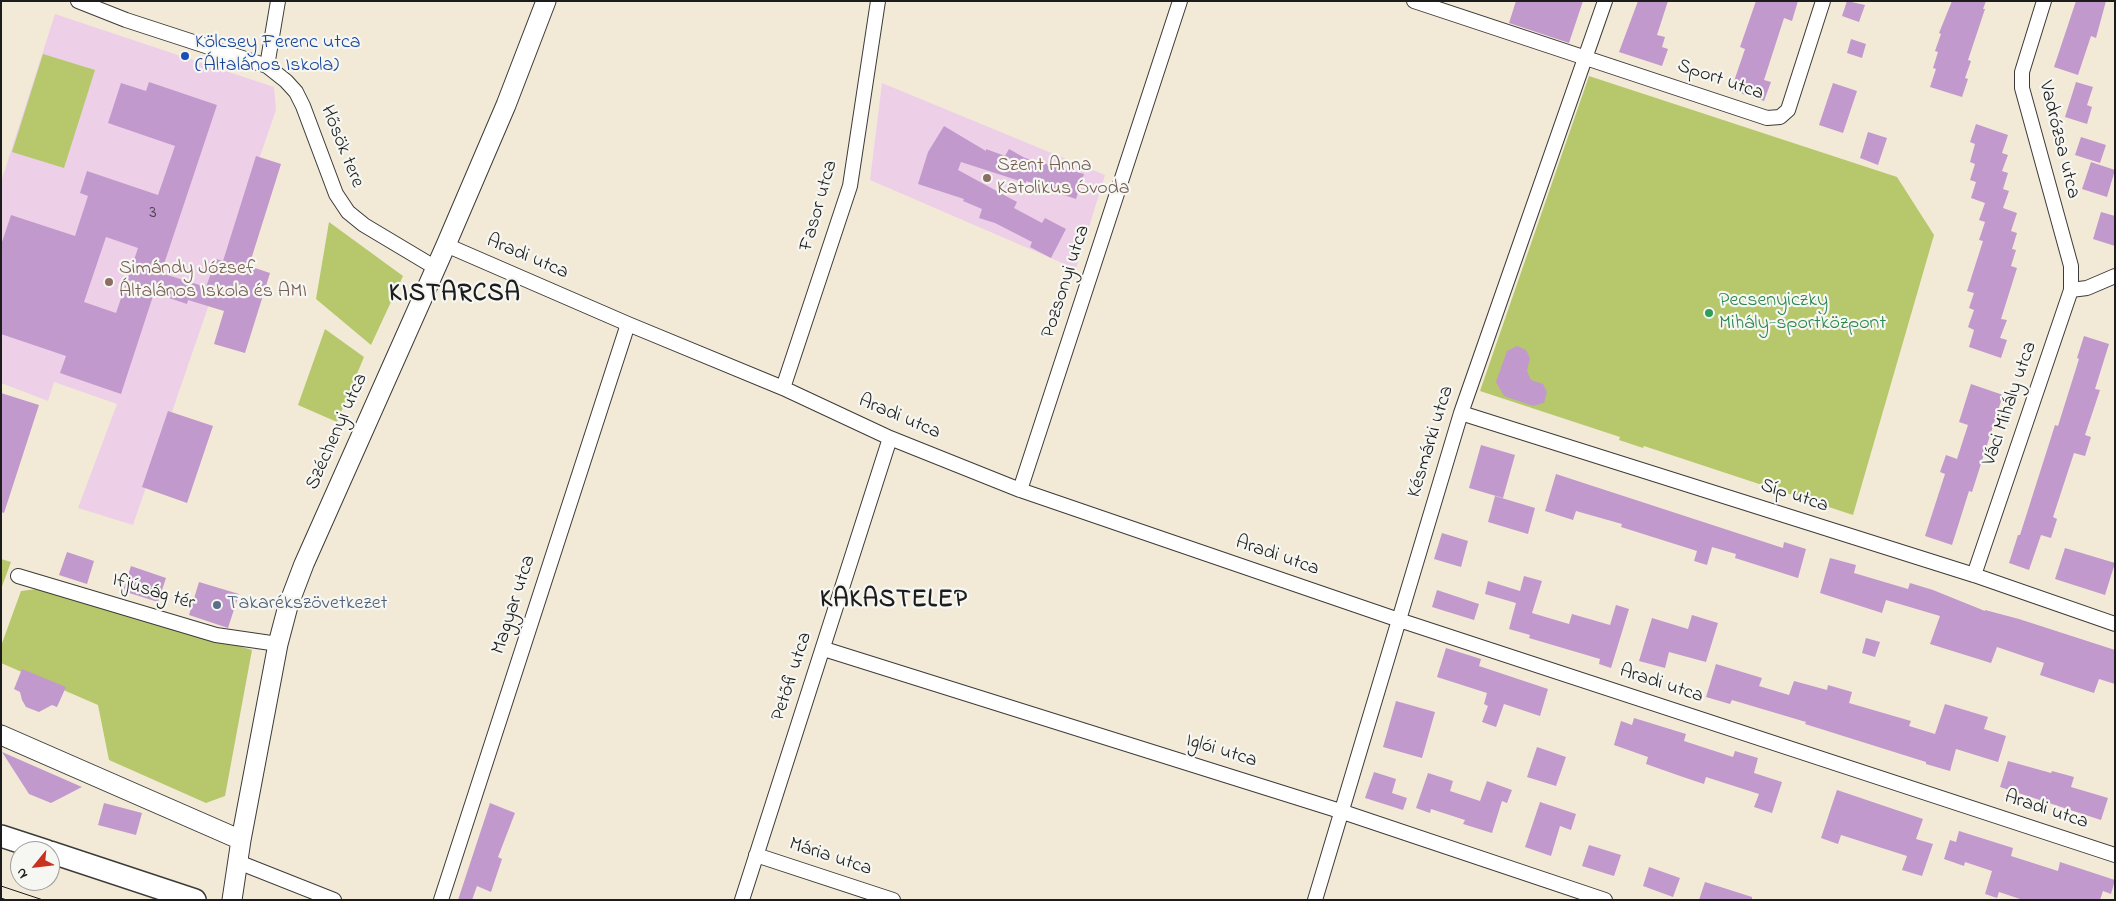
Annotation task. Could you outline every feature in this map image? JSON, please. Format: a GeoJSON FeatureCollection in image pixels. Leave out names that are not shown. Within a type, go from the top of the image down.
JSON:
{"type":"FeatureCollection","features":[{"type":"Feature","properties":{"kind":"main road","name":"Széchenyi utca"},"geometry":{"type":"LineString","coordinates":[[232,900],[241,840],[278,644],[288,606],[304,564],[436,268],[506,105],[546,1]]}},
{"type":"Feature","properties":{"kind":"main road"},"geometry":{"type":"LineString","coordinates":[[1,735],[241,840]]}},
{"type":"Feature","properties":{"kind":"main road"},"geometry":{"type":"LineString","coordinates":[[1,836],[16,841]]}},
{"type":"Feature","properties":{"kind":"main road"},"geometry":{"type":"LineString","coordinates":[[60,856],[192,899]]}},
{"type":"Feature","properties":{"kind":"street"},"geometry":{"type":"LineString","coordinates":[[78,1],[126,20],[267,66],[278,1]]}},
{"type":"Feature","properties":{"kind":"street","name":"Fasor utca"},"geometry":{"type":"LineString","coordinates":[[783,388],[850,186],[878,1]]}},
{"type":"Feature","properties":{"kind":"street","name":"Pozsonyi utca"},"geometry":{"type":"LineString","coordinates":[[1020,490],[1180,1]]}},
{"type":"Feature","properties":{"kind":"street","name":"Sport utca"},"geometry":{"type":"LineString","coordinates":[[1414,1],[1767,118],[1780,117],[1788,110],[1823,1]]}},
{"type":"Feature","properties":{"kind":"street","name":"Késmárki utca"},"geometry":{"type":"LineString","coordinates":[[1315,900],[1340,811],[1461,413],[1605,1]]}},
{"type":"Feature","properties":{"kind":"street","name":"Vadrózsa utca"},"geometry":{"type":"LineString","coordinates":[[2044,1],[2022,72],[2022,88],[2071,266],[2071,290]]}},
{"type":"Feature","properties":{"kind":"street","name":"Hősök tere"},"geometry":{"type":"LineString","coordinates":[[267,66],[286,81],[296,92],[336,194],[348,212],[364,225],[436,268]]}},
{"type":"Feature","properties":{"kind":"street","name":"Aradi utca"},"geometry":{"type":"LineString","coordinates":[[446,245],[628,324],[783,388],[890,438],[1020,490],[1399,620],[2115,855]]}},
{"type":"Feature","properties":{"kind":"street"},"geometry":{"type":"LineString","coordinates":[[2071,290],[2087,288],[2115,276]]}},
{"type":"Feature","properties":{"kind":"street","name":"Váci Mihály utca"},"geometry":{"type":"LineString","coordinates":[[1974,575],[2071,290]]}},
{"type":"Feature","properties":{"kind":"street","name":"Magyar utca"},"geometry":{"type":"LineString","coordinates":[[441,900],[628,324]]}},
{"type":"Feature","properties":{"kind":"street","name":"Síp utca"},"geometry":{"type":"LineString","coordinates":[[1461,413],[1974,575],[2115,624]]}},
{"type":"Feature","properties":{"kind":"street","name":"Petőfi utca"},"geometry":{"type":"LineString","coordinates":[[742,900],[824,649],[890,438]]}},
{"type":"Feature","properties":{"kind":"street","name":"Ifjúság tér"},"geometry":{"type":"LineString","coordinates":[[18,576],[216,635],[278,644]]}},
{"type":"Feature","properties":{"kind":"street","name":"Iglói utca"},"geometry":{"type":"LineString","coordinates":[[824,649],[1340,811],[1605,900]]}},
{"type":"Feature","properties":{"kind":"street","name":"Mária utca"},"geometry":{"type":"LineString","coordinates":[[756,855],[893,900]]}},
{"type":"Feature","properties":{"kind":"street"},"geometry":{"type":"LineString","coordinates":[[238,862],[334,900]]}},
{"type":"Feature","properties":{"kind":"shaded area","name":"Simándy József Általános Iskola és AMI"},"geometry":{"type":"Polygon","coordinates":[[[55,14],[274,87],[276,110],[133,525],[78,508],[117,404],[54,382],[48,401],[1,383],[1,182],[55,14]]]}},
{"type":"Feature","properties":{"kind":"shaded area","name":"Szent Anna Katolikus Óvoda"},"geometry":{"type":"Polygon","coordinates":[[[882,83],[1105,175],[1076,269],[870,180],[882,83]]]}},
{"type":"Feature","properties":{"kind":"green space"},"geometry":{"type":"Polygon","coordinates":[[[43,54],[95,70],[64,168],[12,152],[43,54]]]}},
{"type":"Feature","properties":{"kind":"green space","name":"Pecsenyiczky Mihály-sportközpont"},"geometry":{"type":"Polygon","coordinates":[[[1589,76],[1897,177],[1934,235],[1853,515],[1644,446],[1643,448],[1619,440],[1620,437],[1480,391],[1589,76]]]}},
{"type":"Feature","properties":{"kind":"green space"},"geometry":{"type":"Polygon","coordinates":[[[329,222],[403,276],[371,345],[316,299],[329,222]]]}},
{"type":"Feature","properties":{"kind":"green space"},"geometry":{"type":"Polygon","coordinates":[[[325,329],[364,357],[337,422],[298,405],[325,329]]]}},
{"type":"Feature","properties":{"kind":"green space"},"geometry":{"type":"Polygon","coordinates":[[[1,559],[11,562],[1,589],[1,559]]]}},
{"type":"Feature","properties":{"kind":"green space"},"geometry":{"type":"Polygon","coordinates":[[[45,588],[252,650],[225,796],[206,803],[109,760],[98,705],[1,663],[1,646],[21,591],[45,588]]]}},
{"type":"Feature","properties":{"kind":"building"},"geometry":{"type":"Polygon","coordinates":[[[1516,1],[1583,1],[1569,43],[1509,23],[1516,1]]]}},
{"type":"Feature","properties":{"kind":"building"},"geometry":{"type":"Polygon","coordinates":[[[1638,1],[1668,1],[1657,35],[1665,37],[1662,47],[1668,49],[1662,66],[1619,52],[1638,1]]]}},
{"type":"Feature","properties":{"kind":"building"},"geometry":{"type":"Polygon","coordinates":[[[1756,1],[1798,1],[1792,21],[1784,18],[1764,80],[1771,82],[1764,101],[1731,90],[1745,49],[1740,47],[1756,1]]]}},
{"type":"Feature","properties":{"kind":"building"},"geometry":{"type":"Polygon","coordinates":[[[1847,1],[1865,5],[1859,22],[1842,16],[1847,1]]]}},
{"type":"Feature","properties":{"kind":"building"},"geometry":{"type":"Polygon","coordinates":[[[1952,1],[1986,1],[1968,60],[1971,61],[1965,78],[1968,79],[1962,97],[1930,87],[1936,69],[1933,68],[1938,52],[1935,51],[1941,34],[1939,33],[1952,1]]]}},
{"type":"Feature","properties":{"kind":"building"},"geometry":{"type":"Polygon","coordinates":[[[2076,1],[2106,1],[2096,38],[2091,36],[2078,75],[2054,67],[2076,1]]]}},
{"type":"Feature","properties":{"kind":"building"},"geometry":{"type":"Polygon","coordinates":[[[1851,39],[1866,44],[1862,58],[1847,53],[1851,39]]]}},
{"type":"Feature","properties":{"kind":"building"},"geometry":{"type":"Polygon","coordinates":[[[149,82],[217,105],[161,273],[206,287],[216,259],[223,261],[256,156],[281,164],[249,266],[270,273],[245,353],[214,344],[224,311],[188,300],[187,304],[154,293],[121,394],[60,373],[66,356],[1,334],[1,245],[11,215],[75,236],[88,196],[80,193],[87,171],[158,195],[175,146],[108,123],[121,83],[146,91],[149,82]],[[106,237],[84,302],[116,313],[138,248],[106,237]]]}},
{"type":"Feature","properties":{"kind":"building"},"geometry":{"type":"Polygon","coordinates":[[[2076,82],[2093,87],[2087,105],[2092,107],[2087,124],[2065,117],[2076,82]]]}},
{"type":"Feature","properties":{"kind":"building"},"geometry":{"type":"Polygon","coordinates":[[[1833,83],[1857,91],[1843,133],[1819,125],[1833,83]]]}},
{"type":"Feature","properties":{"kind":"building"},"geometry":{"type":"Polygon","coordinates":[[[1976,124],[2008,135],[2002,153],[2008,155],[2002,171],[2008,173],[2003,189],[2009,191],[2003,208],[2017,213],[2011,231],[2017,233],[2012,249],[2016,250],[2011,266],[2017,268],[2001,319],[2007,320],[2000,338],[2007,340],[2001,358],[1969,347],[1974,330],[1968,327],[1974,310],[1969,308],[1974,293],[1967,291],[1983,241],[1979,240],[1985,222],[1979,220],[1985,203],[1971,198],[1976,182],[1970,180],[1975,164],[1970,162],[1975,144],[1970,142],[1976,124]]]}},
{"type":"Feature","properties":{"kind":"building"},"geometry":{"type":"Polygon","coordinates":[[[944,126],[986,151],[986,149],[1005,156],[1009,149],[1025,158],[1084,174],[1076,199],[1052,191],[1052,189],[1026,181],[1026,183],[961,162],[958,170],[1017,202],[1014,208],[1042,223],[1045,218],[1066,229],[1051,258],[1030,247],[1032,242],[995,223],[979,218],[982,209],[963,201],[964,199],[918,184],[928,152],[944,126]]]}},
{"type":"Feature","properties":{"kind":"building"},"geometry":{"type":"Polygon","coordinates":[[[1868,132],[1887,138],[1878,165],[1860,158],[1868,132]]]}},
{"type":"Feature","properties":{"kind":"building"},"geometry":{"type":"Polygon","coordinates":[[[2081,137],[2106,145],[2100,163],[2075,155],[2081,137]]]}},
{"type":"Feature","properties":{"kind":"building"},"geometry":{"type":"Polygon","coordinates":[[[2091,162],[2115,170],[2107,197],[2082,189],[2091,162]]]}},
{"type":"Feature","properties":{"kind":"building"},"geometry":{"type":"Polygon","coordinates":[[[2101,212],[2115,216],[2115,246],[2093,239],[2101,212]]]}},
{"type":"Feature","properties":{"kind":"building"},"geometry":{"type":"Polygon","coordinates":[[[2084,336],[2109,344],[2095,389],[2100,390],[2085,435],[2091,437],[2085,456],[2074,453],[2053,517],[2057,519],[2051,538],[2041,535],[2029,570],[2009,563],[2018,535],[2020,535],[2055,425],[2058,426],[2079,359],[2077,358],[2084,336]]]}},
{"type":"Feature","properties":{"kind":"building"},"geometry":{"type":"Polygon","coordinates":[[[1517,346],[1526,350],[1530,358],[1527,371],[1531,380],[1543,384],[1547,392],[1544,403],[1533,406],[1504,396],[1496,382],[1507,351],[1517,346]]]}},
{"type":"Feature","properties":{"kind":"building"},"geometry":{"type":"Polygon","coordinates":[[[1971,384],[2003,395],[1972,492],[1969,491],[1952,545],[1925,536],[1945,474],[1940,472],[1946,455],[1957,459],[1968,425],[1959,422],[1971,384]]]}},
{"type":"Feature","properties":{"kind":"building"},"geometry":{"type":"Polygon","coordinates":[[[1,393],[39,405],[4,513],[1,512],[1,393]]]}},
{"type":"Feature","properties":{"kind":"building"},"geometry":{"type":"Polygon","coordinates":[[[168,411],[213,426],[187,503],[142,487],[168,411]]]}},
{"type":"Feature","properties":{"kind":"building"},"geometry":{"type":"Polygon","coordinates":[[[1481,445],[1515,455],[1503,498],[1469,488],[1481,445]]]}},
{"type":"Feature","properties":{"kind":"building"},"geometry":{"type":"Polygon","coordinates":[[[1556,474],[1783,548],[1784,542],[1806,549],[1798,578],[1735,558],[1736,554],[1712,547],[1707,565],[1694,561],[1697,551],[1621,527],[1622,524],[1576,511],[1573,520],[1545,511],[1556,474]]]}},
{"type":"Feature","properties":{"kind":"building"},"geometry":{"type":"Polygon","coordinates":[[[1495,496],[1535,508],[1528,534],[1488,522],[1495,496]]]}},
{"type":"Feature","properties":{"kind":"building"},"geometry":{"type":"Polygon","coordinates":[[[1442,533],[1468,541],[1461,567],[1434,559],[1442,533]]]}},
{"type":"Feature","properties":{"kind":"building"},"geometry":{"type":"Polygon","coordinates":[[[2065,548],[2115,563],[2105,595],[2055,579],[2065,548]]]}},
{"type":"Feature","properties":{"kind":"building"},"geometry":{"type":"Polygon","coordinates":[[[67,552],[94,561],[87,584],[59,575],[67,552]]]}},
{"type":"Feature","properties":{"kind":"building"},"geometry":{"type":"Polygon","coordinates":[[[1830,558],[1856,565],[1854,573],[1908,589],[1910,583],[1985,611],[2019,619],[2115,650],[2115,684],[2099,679],[2094,693],[2040,675],[2044,663],[1997,647],[1991,663],[1930,644],[1940,616],[1886,600],[1882,613],[1820,593],[1830,558]]]}},
{"type":"Feature","properties":{"kind":"building"},"geometry":{"type":"Polygon","coordinates":[[[131,566],[166,578],[158,602],[123,591],[131,566]]]}},
{"type":"Feature","properties":{"kind":"building"},"geometry":{"type":"Polygon","coordinates":[[[1524,576],[1542,581],[1532,613],[1569,624],[1572,614],[1610,625],[1616,605],[1629,609],[1611,668],[1599,664],[1600,659],[1529,638],[1530,635],[1509,629],[1516,603],[1485,594],[1488,581],[1520,591],[1524,576]]]}},
{"type":"Feature","properties":{"kind":"building"},"geometry":{"type":"Polygon","coordinates":[[[199,582],[239,594],[228,628],[189,615],[199,582]]]}},
{"type":"Feature","properties":{"kind":"building"},"geometry":{"type":"Polygon","coordinates":[[[1437,590],[1479,604],[1474,620],[1432,607],[1437,590]]]}},
{"type":"Feature","properties":{"kind":"building"},"geometry":{"type":"Polygon","coordinates":[[[1692,615],[1718,623],[1706,662],[1669,652],[1665,668],[1639,661],[1652,618],[1688,629],[1692,615]]]}},
{"type":"Feature","properties":{"kind":"building"},"geometry":{"type":"Polygon","coordinates":[[[1866,638],[1880,642],[1875,657],[1862,653],[1866,638]]]}},
{"type":"Feature","properties":{"kind":"building"},"geometry":{"type":"Polygon","coordinates":[[[1446,648],[1481,659],[1479,666],[1548,689],[1540,716],[1504,704],[1496,727],[1482,722],[1488,706],[1484,704],[1487,693],[1437,677],[1446,648]]]}},
{"type":"Feature","properties":{"kind":"building"},"geometry":{"type":"Polygon","coordinates":[[[1716,664],[1762,678],[1759,686],[1789,695],[1794,681],[1827,690],[1828,685],[1852,692],[1849,703],[1911,721],[1909,726],[1935,734],[1945,704],[1988,717],[1984,729],[2006,736],[1998,762],[1956,749],[1950,771],[1805,724],[1806,722],[1732,700],[1730,704],[1706,697],[1716,664]]]}},
{"type":"Feature","properties":{"kind":"building"},"geometry":{"type":"Polygon","coordinates":[[[22,669],[66,687],[57,707],[52,705],[39,712],[26,707],[20,692],[14,689],[22,669]]]}},
{"type":"Feature","properties":{"kind":"building"},"geometry":{"type":"Polygon","coordinates":[[[1396,701],[1435,712],[1422,758],[1383,747],[1396,701]]]}},
{"type":"Feature","properties":{"kind":"building"},"geometry":{"type":"Polygon","coordinates":[[[1634,718],[1686,734],[1684,741],[1733,757],[1735,751],[1758,758],[1754,773],[1782,782],[1772,813],[1754,807],[1759,794],[1706,777],[1704,784],[1683,777],[1646,764],[1648,757],[1614,745],[1621,721],[1632,725],[1634,718]]]}},
{"type":"Feature","properties":{"kind":"building"},"geometry":{"type":"Polygon","coordinates":[[[1537,747],[1566,757],[1556,786],[1527,777],[1537,747]]]}},
{"type":"Feature","properties":{"kind":"building"},"geometry":{"type":"Polygon","coordinates":[[[2,752],[82,787],[51,803],[29,794],[2,752]]]}},
{"type":"Feature","properties":{"kind":"building"},"geometry":{"type":"Polygon","coordinates":[[[2008,761],[2051,773],[2052,771],[2074,777],[2071,787],[2108,798],[2101,820],[2000,787],[2008,761]]]}},
{"type":"Feature","properties":{"kind":"building"},"geometry":{"type":"Polygon","coordinates":[[[1374,772],[1396,779],[1392,793],[1407,798],[1403,810],[1365,798],[1374,772]]]}},
{"type":"Feature","properties":{"kind":"building"},"geometry":{"type":"Polygon","coordinates":[[[1428,773],[1453,781],[1450,791],[1480,801],[1487,781],[1512,790],[1507,803],[1502,801],[1492,833],[1463,824],[1465,820],[1431,809],[1430,813],[1416,808],[1428,773]]]}},
{"type":"Feature","properties":{"kind":"building"},"geometry":{"type":"Polygon","coordinates":[[[1837,790],[1923,819],[1916,839],[1933,844],[1922,876],[1902,870],[1907,856],[1841,835],[1838,844],[1821,838],[1837,790]]]}},
{"type":"Feature","properties":{"kind":"building"},"geometry":{"type":"Polygon","coordinates":[[[1540,802],[1576,814],[1571,830],[1560,826],[1551,856],[1525,847],[1540,802]]]}},
{"type":"Feature","properties":{"kind":"building"},"geometry":{"type":"Polygon","coordinates":[[[104,803],[142,813],[136,835],[98,825],[104,803]]]}},
{"type":"Feature","properties":{"kind":"building"},"geometry":{"type":"Polygon","coordinates":[[[490,803],[515,813],[498,857],[502,859],[491,892],[477,886],[472,900],[458,900],[490,803]]]}},
{"type":"Feature","properties":{"kind":"building"},"geometry":{"type":"Polygon","coordinates":[[[1959,831],[2013,848],[2011,856],[2058,871],[2060,862],[2115,880],[2111,894],[2103,891],[2100,900],[2023,900],[1999,892],[1997,898],[1985,894],[1992,871],[1965,862],[1964,866],[1944,859],[1950,840],[1956,842],[1959,831]]]}},
{"type":"Feature","properties":{"kind":"building"},"geometry":{"type":"Polygon","coordinates":[[[1589,845],[1621,855],[1614,876],[1582,866],[1589,845]]]}},
{"type":"Feature","properties":{"kind":"building"},"geometry":{"type":"Polygon","coordinates":[[[1649,867],[1680,878],[1673,897],[1643,886],[1649,867]]]}},
{"type":"Feature","properties":{"kind":"building"},"geometry":{"type":"Polygon","coordinates":[[[1705,882],[1752,897],[1752,900],[1699,900],[1705,882]]]}},
{"type":"Feature","properties":{"kind":"tram line"},"geometry":{"type":"LineString","coordinates":[[1,886],[43,900]]}},
{"type":"Feature","properties":{"kind":"tram line"},"geometry":{"type":"LineString","coordinates":[[1,898],[7,900]]}},
{"type":"Feature","properties":{"kind":"place","name":"Kölcsey Ferenc utca (Általános Iskola)"},"geometry":{"type":"Point","coordinates":[185,56]}},
{"type":"Feature","properties":{"kind":"place","name":"Szent Anna Katolikus Óvoda"},"geometry":{"type":"Point","coordinates":[987,178]}},
{"type":"Feature","properties":{"kind":"place","name":"Simándy József Általános Iskola és AMI"},"geometry":{"type":"Point","coordinates":[109,282]}},
{"type":"Feature","properties":{"kind":"place","name":"Pecsenyiczky Mihály-sportközpont"},"geometry":{"type":"Point","coordinates":[1709,313]}},
{"type":"Feature","properties":{"kind":"place","name":"Takarékszövetkezet"},"geometry":{"type":"Point","coordinates":[217,605]}},
{"type":"Feature","properties":{"kind":"district","name":"KISTARCSA"},"geometry":{"type":"Point","coordinates":[455,296]}},
{"type":"Feature","properties":{"kind":"district","name":"KAKASTELEP"},"geometry":{"type":"Point","coordinates":[894,602]}}]}
